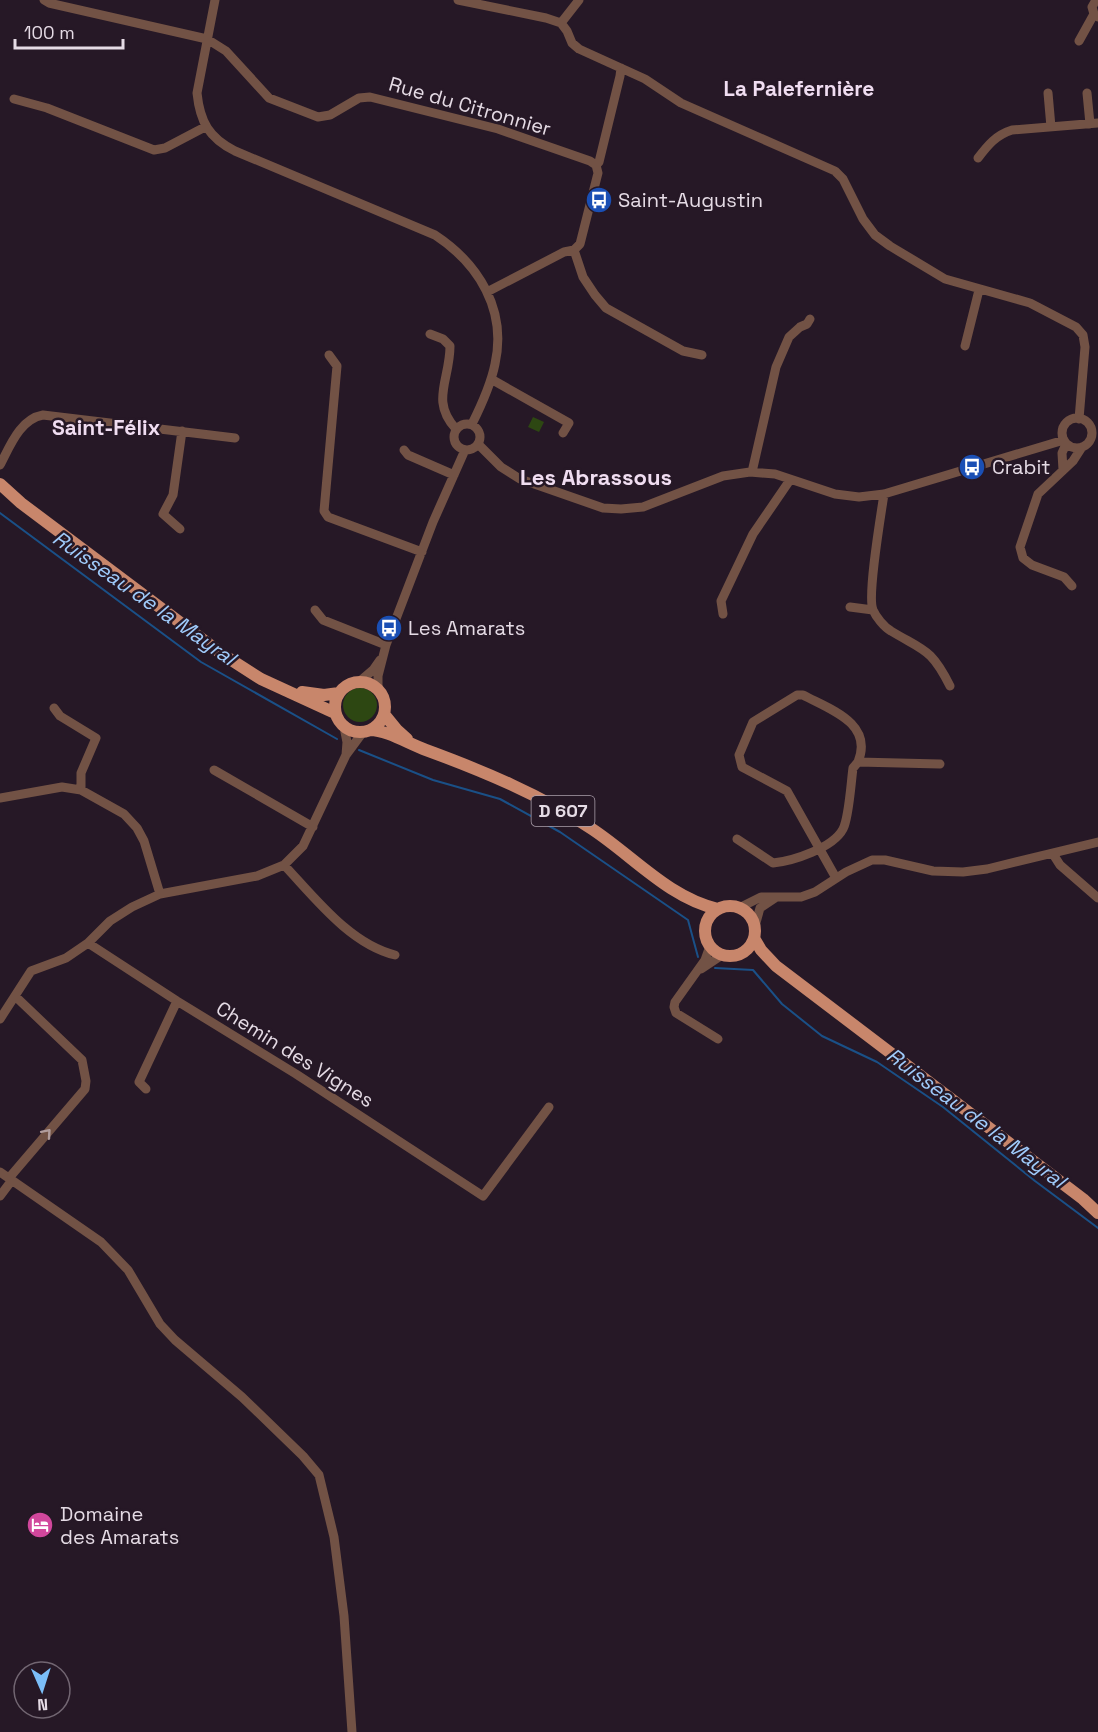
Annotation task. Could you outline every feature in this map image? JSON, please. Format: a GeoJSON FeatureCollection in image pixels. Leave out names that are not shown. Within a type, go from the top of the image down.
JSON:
{"type":"FeatureCollection","features":[{"type":"Feature","properties":{"kind":"main road"},"geometry":{"type":"LineString","coordinates":[[0,477],[60,532]]}},
{"type":"Feature","properties":{"kind":"main road"},"geometry":{"type":"LineString","coordinates":[[0,484],[222,654],[261,679],[335,713]]}},
{"type":"Feature","properties":{"kind":"main road"},"geometry":{"type":"LineString","coordinates":[[359,682],[369,684],[378,691],[385,707],[379,723],[367,731],[352,731],[344,727],[335,713],[335,702],[339,693],[344,688],[359,682]]}},
{"type":"Feature","properties":{"kind":"main road"},"geometry":{"type":"LineString","coordinates":[[287,690],[324,695],[339,693]]}},
{"type":"Feature","properties":{"kind":"main road","name":"D 607"},"geometry":{"type":"LineString","coordinates":[[384,714],[397,730],[426,751]]}},
{"type":"Feature","properties":{"kind":"main road","name":"D 607"},"geometry":{"type":"LineString","coordinates":[[367,731],[384,731],[406,743],[469,767],[545,801],[592,829],[685,898],[718,909]]}},
{"type":"Feature","properties":{"kind":"main road","name":"D 607"},"geometry":{"type":"LineString","coordinates":[[685,898],[700,917],[705,929]]}},
{"type":"Feature","properties":{"kind":"main road"},"geometry":{"type":"LineString","coordinates":[[776,966],[751,956],[722,955],[710,946],[706,937],[705,929],[708,921],[718,909],[725,907],[739,908],[749,915],[761,950],[776,966],[1083,1199],[1098,1213]]}},
{"type":"Feature","properties":{"kind":"main road"},"geometry":{"type":"LineString","coordinates":[[738,955],[745,951],[754,932]]}},
{"type":"Feature","properties":{"kind":"street","name":"Rue du Citronnier"},"geometry":{"type":"LineString","coordinates":[[44,0],[207,39],[226,51],[269,98],[318,117],[330,115],[359,98],[370,98],[498,129],[596,165]]}},
{"type":"Feature","properties":{"kind":"street"},"geometry":{"type":"LineString","coordinates":[[215,0],[197,93],[198,107],[205,127],[227,147],[235,151],[435,235],[454,247],[473,267],[487,292],[496,324],[498,345],[495,365],[472,424]]}},
{"type":"Feature","properties":{"kind":"street"},"geometry":{"type":"LineString","coordinates":[[458,0],[509,5],[561,23],[572,43],[579,49],[645,79],[681,103],[835,171],[843,179],[863,219],[875,235],[915,263],[945,279],[1030,303],[1077,327],[1083,335],[1085,347],[1079,419]]}},
{"type":"Feature","properties":{"kind":"street"},"geometry":{"type":"LineString","coordinates":[[561,23],[579,0]]}},
{"type":"Feature","properties":{"kind":"street"},"geometry":{"type":"LineString","coordinates":[[1079,41],[1096,16],[1092,7],[1096,0]]}},
{"type":"Feature","properties":{"kind":"street"},"geometry":{"type":"LineString","coordinates":[[487,292],[564,252],[574,250],[580,244],[598,173],[596,165],[599,162],[621,68]]}},
{"type":"Feature","properties":{"kind":"street"},"geometry":{"type":"LineString","coordinates":[[1048,93],[1051,127]]}},
{"type":"Feature","properties":{"kind":"street"},"geometry":{"type":"LineString","coordinates":[[978,159],[989,143],[1003,133],[1012,130],[1094,124],[1087,93]]}},
{"type":"Feature","properties":{"kind":"street"},"geometry":{"type":"LineString","coordinates":[[14,99],[47,108],[153,150],[165,148],[205,127]]}},
{"type":"Feature","properties":{"kind":"street"},"geometry":{"type":"LineString","coordinates":[[574,250],[583,277],[606,308],[683,351],[702,356]]}},
{"type":"Feature","properties":{"kind":"street"},"geometry":{"type":"LineString","coordinates":[[965,346],[979,290]]}},
{"type":"Feature","properties":{"kind":"street"},"geometry":{"type":"LineString","coordinates":[[752,472],[776,367],[783,348],[795,330],[807,324],[810,319]]}},
{"type":"Feature","properties":{"kind":"street"},"geometry":{"type":"LineString","coordinates":[[430,334],[443,339],[450,346],[443,410],[456,429],[455,442],[465,450]]}},
{"type":"Feature","properties":{"kind":"street"},"geometry":{"type":"LineString","coordinates":[[329,355],[337,366],[324,511],[328,517],[422,552]]}},
{"type":"Feature","properties":{"kind":"street"},"geometry":{"type":"LineString","coordinates":[[490,379],[568,423],[563,433]]}},
{"type":"Feature","properties":{"kind":"street"},"geometry":{"type":"LineString","coordinates":[[0,465],[25,422],[34,416],[43,415],[235,438]]}},
{"type":"Feature","properties":{"kind":"street"},"geometry":{"type":"LineString","coordinates":[[1071,586],[1064,577],[1032,565],[1023,558],[1020,547],[1038,494],[1073,461],[1085,445],[1092,433],[1094,424],[1079,419],[1065,424],[1062,434],[1065,442],[1071,447],[1085,445],[1098,446]]}},
{"type":"Feature","properties":{"kind":"street"},"geometry":{"type":"LineString","coordinates":[[378,691],[381,658],[422,552],[465,450],[478,444],[480,433],[472,424],[465,423],[456,429]]}},
{"type":"Feature","properties":{"kind":"street"},"geometry":{"type":"LineString","coordinates":[[180,529],[163,514],[173,495],[182,431]]}},
{"type":"Feature","properties":{"kind":"street"},"geometry":{"type":"LineString","coordinates":[[1063,470],[1062,453],[1065,442]]}},
{"type":"Feature","properties":{"kind":"street"},"geometry":{"type":"LineString","coordinates":[[478,444],[501,467],[520,478],[603,508],[621,509],[643,507],[723,477],[752,472],[775,474],[835,494],[859,497],[884,494],[1065,442]]}},
{"type":"Feature","properties":{"kind":"street"},"geometry":{"type":"LineString","coordinates":[[404,450],[408,455],[454,475]]}},
{"type":"Feature","properties":{"kind":"street"},"geometry":{"type":"LineString","coordinates":[[723,614],[721,601],[753,534],[790,480]]}},
{"type":"Feature","properties":{"kind":"street"},"geometry":{"type":"LineString","coordinates":[[884,494],[872,590],[873,610],[888,629],[925,649],[938,662],[950,686]]}},
{"type":"Feature","properties":{"kind":"street"},"geometry":{"type":"LineString","coordinates":[[850,607],[873,610]]}},
{"type":"Feature","properties":{"kind":"street"},"geometry":{"type":"LineString","coordinates":[[315,610],[323,620],[386,645]]}},
{"type":"Feature","properties":{"kind":"street"},"geometry":{"type":"LineString","coordinates":[[359,682],[373,670],[381,658]]}},
{"type":"Feature","properties":{"kind":"street"},"geometry":{"type":"LineString","coordinates":[[737,839],[773,863],[785,862],[819,849],[845,827],[853,768],[862,754],[861,743],[855,727],[844,717],[803,695],[792,696],[753,722],[748,729],[739,755],[742,766],[788,791],[819,849],[836,878]]}},
{"type":"Feature","properties":{"kind":"street"},"geometry":{"type":"LineString","coordinates":[[54,708],[60,716],[96,738],[81,773],[81,790]]}},
{"type":"Feature","properties":{"kind":"street"},"geometry":{"type":"LineString","coordinates":[[344,727],[347,742],[346,754]]}},
{"type":"Feature","properties":{"kind":"street"},"geometry":{"type":"LineString","coordinates":[[0,1018],[31,971],[66,958],[88,943],[110,921],[132,907],[160,894],[257,876],[284,865],[303,846],[346,754],[367,731]]}},
{"type":"Feature","properties":{"kind":"street"},"geometry":{"type":"LineString","coordinates":[[858,762],[940,764]]}},
{"type":"Feature","properties":{"kind":"street"},"geometry":{"type":"LineString","coordinates":[[214,770],[313,827]]}},
{"type":"Feature","properties":{"kind":"street"},"geometry":{"type":"LineString","coordinates":[[0,798],[62,787],[81,790],[124,814],[137,828],[145,843],[160,894]]}},
{"type":"Feature","properties":{"kind":"street"},"geometry":{"type":"LineString","coordinates":[[739,908],[761,897],[801,897],[815,892],[861,864],[872,861],[885,860],[933,871],[963,872],[987,869],[1098,842]]}},
{"type":"Feature","properties":{"kind":"street"},"geometry":{"type":"LineString","coordinates":[[1053,854],[1060,865],[1098,898]]}},
{"type":"Feature","properties":{"kind":"street"},"geometry":{"type":"LineString","coordinates":[[284,865],[335,921],[380,952],[395,955]]}},
{"type":"Feature","properties":{"kind":"street"},"geometry":{"type":"LineString","coordinates":[[754,932],[760,909],[775,898]]}},
{"type":"Feature","properties":{"kind":"street","name":"Chemin des Vignes"},"geometry":{"type":"LineString","coordinates":[[88,943],[296,1074],[483,1196],[549,1107]]}},
{"type":"Feature","properties":{"kind":"street"},"geometry":{"type":"LineString","coordinates":[[710,946],[705,960],[675,1002],[674,1007],[676,1014],[718,1039]]}},
{"type":"Feature","properties":{"kind":"street"},"geometry":{"type":"LineString","coordinates":[[698,970],[722,955]]}},
{"type":"Feature","properties":{"kind":"street"},"geometry":{"type":"LineString","coordinates":[[0,1196],[7,1177],[85,1089],[86,1081],[82,1059],[15,996]]}},
{"type":"Feature","properties":{"kind":"street"},"geometry":{"type":"LineString","coordinates":[[146,1089],[139,1082],[177,1001]]}},
{"type":"Feature","properties":{"kind":"street"},"geometry":{"type":"LineString","coordinates":[[7,1177],[100,1242],[117,1257],[128,1270],[160,1324],[175,1340],[242,1397],[303,1456],[319,1475],[334,1537],[344,1616],[352,1732]]}},
{"type":"Feature","properties":{"kind":"green space"},"geometry":{"type":"Polygon","coordinates":[[[533,417],[544,422],[539,432],[528,427],[533,417]]]}},
{"type":"Feature","properties":{"kind":"green space"},"geometry":{"type":"Polygon","coordinates":[[[360,688],[372,693],[377,705],[372,717],[360,722],[348,717],[343,705],[348,693],[360,688]]]}},
{"type":"Feature","properties":{"kind":"waterway","name":"Ruisseau de la Mayral"},"geometry":{"type":"LineString","coordinates":[[0,513],[201,662],[337,739]]}},
{"type":"Feature","properties":{"kind":"waterway","name":"Ruisseau de la Mayral"},"geometry":{"type":"LineString","coordinates":[[359,750],[433,780],[500,799],[560,832],[688,920],[698,957]]}},
{"type":"Feature","properties":{"kind":"waterway","name":"Ruisseau de la Mayral"},"geometry":{"type":"LineString","coordinates":[[715,968],[753,970],[782,1004],[822,1036],[877,1062],[943,1107],[1098,1228]]}},
{"type":"Feature","properties":{"kind":"place","name":"Saint-Augustin"},"geometry":{"type":"Point","coordinates":[599,200]}},
{"type":"Feature","properties":{"kind":"place","name":"Crabit"},"geometry":{"type":"Point","coordinates":[972,467]}},
{"type":"Feature","properties":{"kind":"place","name":"Les Amarats"},"geometry":{"type":"Point","coordinates":[389,628]}},
{"type":"Feature","properties":{"kind":"place","name":"Domaine des Amarats"},"geometry":{"type":"Point","coordinates":[40,1525]}},
{"type":"Feature","properties":{"kind":"district","name":"La Palefernière"},"geometry":{"type":"Point","coordinates":[799,89]}},
{"type":"Feature","properties":{"kind":"district","name":"Saint-Félix"},"geometry":{"type":"Point","coordinates":[106,428]}},
{"type":"Feature","properties":{"kind":"district","name":"Les Abrassous"},"geometry":{"type":"Point","coordinates":[596,477]}}]}
